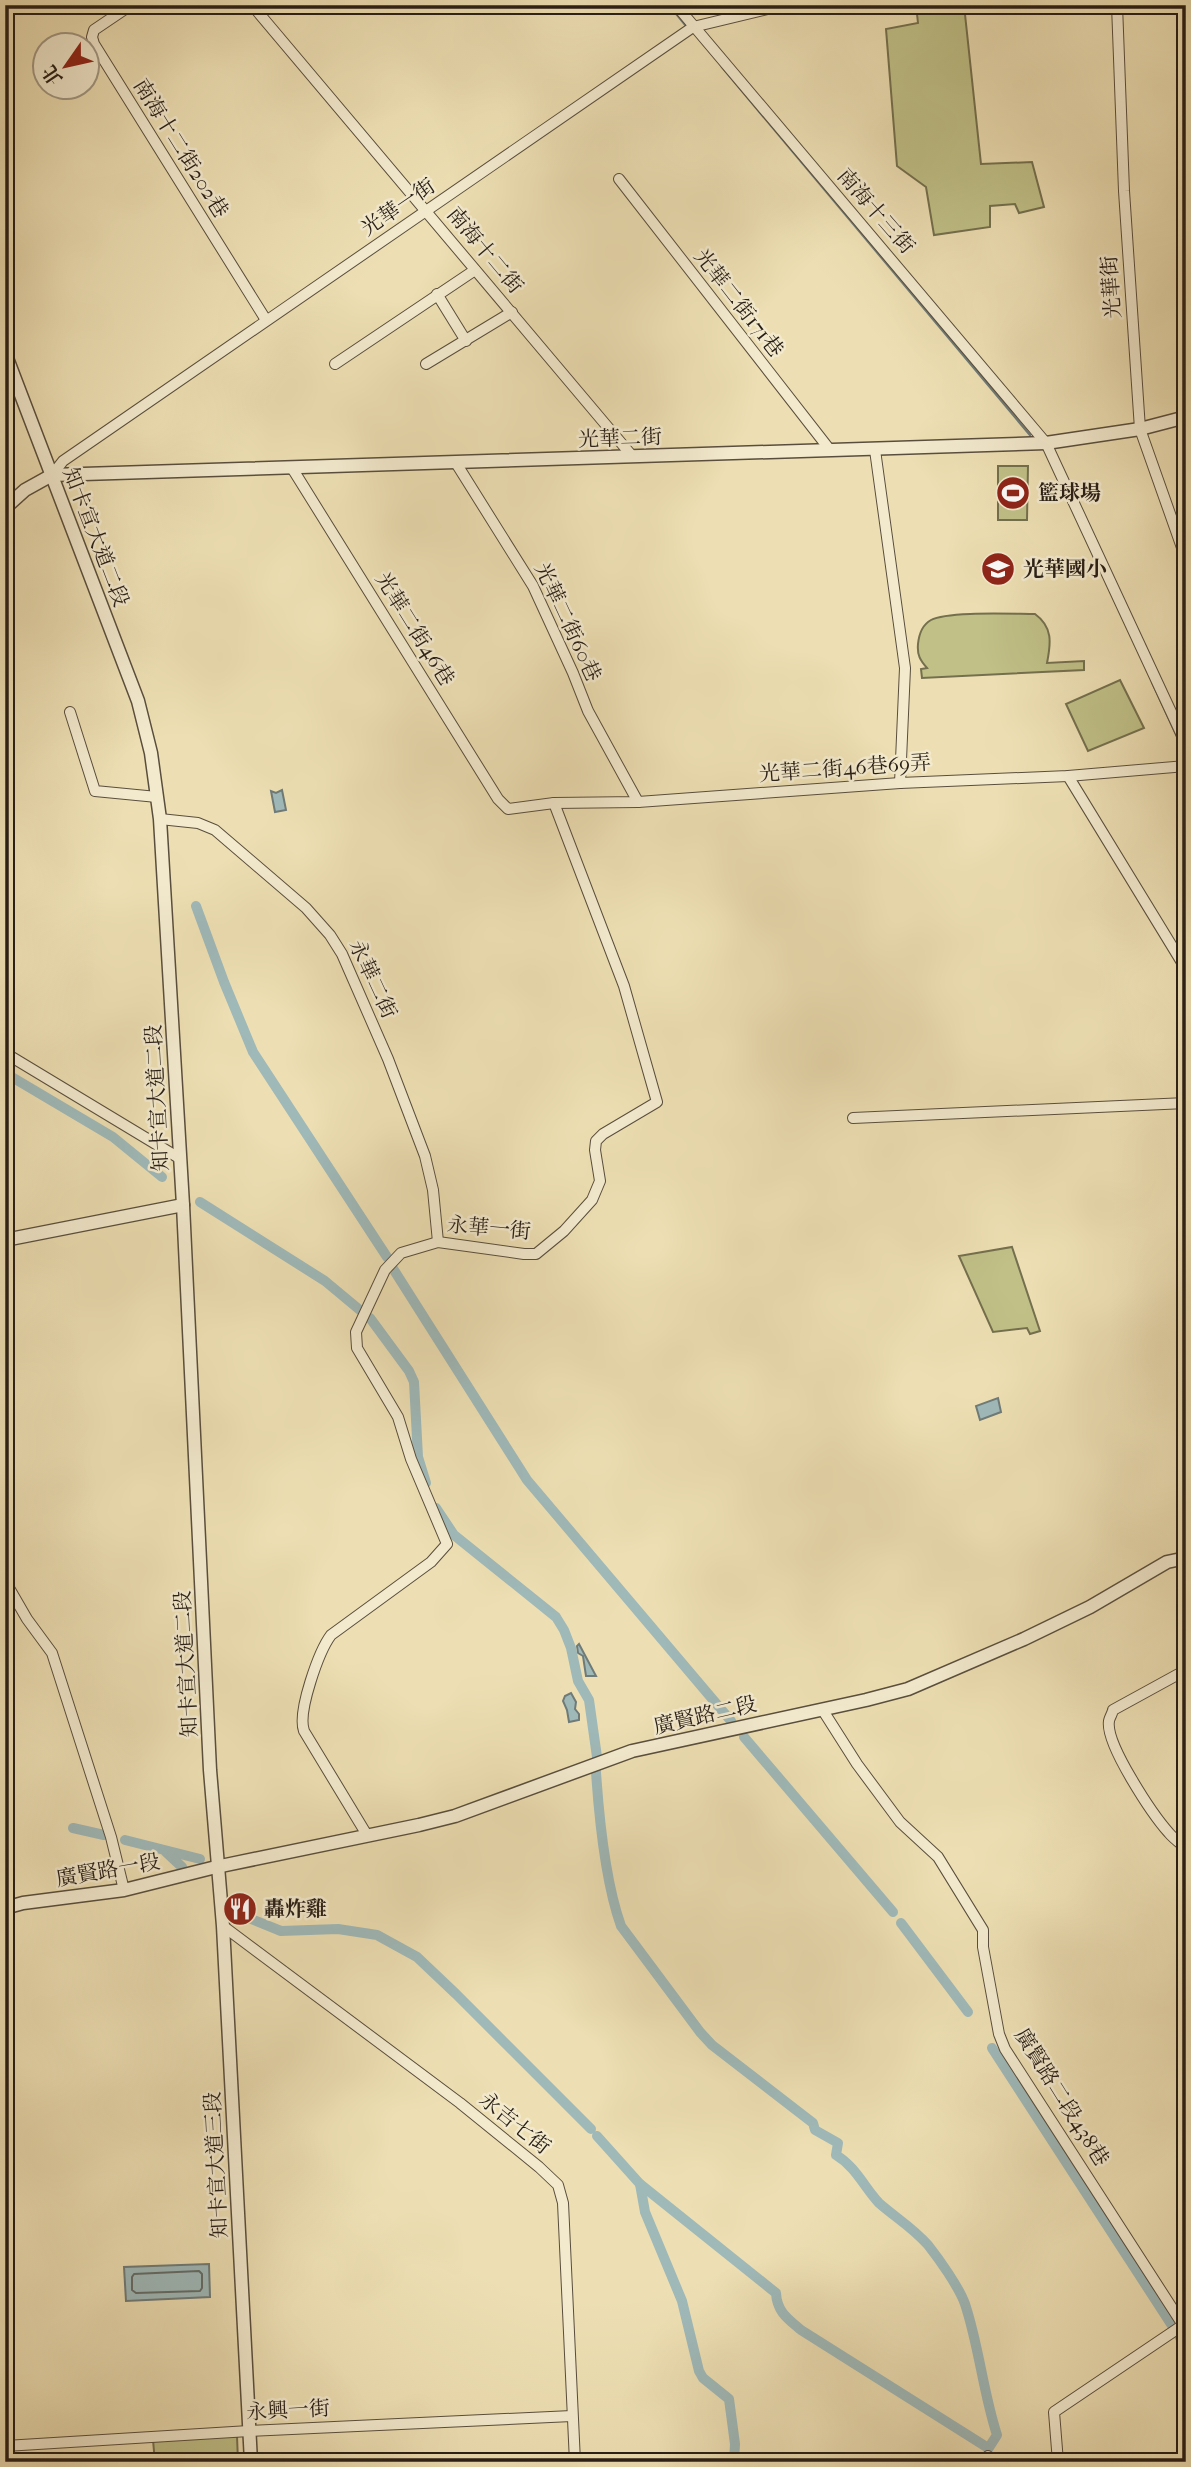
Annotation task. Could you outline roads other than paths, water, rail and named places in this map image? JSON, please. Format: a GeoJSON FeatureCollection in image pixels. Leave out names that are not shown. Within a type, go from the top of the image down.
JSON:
{"type":"FeatureCollection","features":[{"type":"Feature","properties":{"kind":"street","name":"南海十二街202巷"},"geometry":{"type":"LineString","coordinates":[[131,5],[94,30],[94,44],[266,320]]}},
{"type":"Feature","properties":{"kind":"street","name":"南海十二街"},"geometry":{"type":"LineString","coordinates":[[252,5],[633,457]]}},
{"type":"Feature","properties":{"kind":"street","name":"南海十三街"},"geometry":{"type":"LineString","coordinates":[[676,5],[1046,443],[1186,744]]}},
{"type":"Feature","properties":{"kind":"street","name":"光華一街"},"geometry":{"type":"LineString","coordinates":[[52,475],[63,461],[692,27],[783,5]]}},
{"type":"Feature","properties":{"kind":"street","name":"光華街"},"geometry":{"type":"LineString","coordinates":[[1117,5],[1124,191],[1140,429],[1186,559]]}},
{"type":"Feature","properties":{"kind":"street","name":"光華二街171巷"},"geometry":{"type":"LineString","coordinates":[[618,179],[830,450]]}},
{"type":"Feature","properties":{"kind":"street"},"geometry":{"type":"LineString","coordinates":[[335,364],[475,270]]}},
{"type":"Feature","properties":{"kind":"street"},"geometry":{"type":"LineString","coordinates":[[437,294],[466,341]]}},
{"type":"Feature","properties":{"kind":"street"},"geometry":{"type":"LineString","coordinates":[[426,363],[512,312]]}},
{"type":"Feature","properties":{"kind":"street","name":"知卡宣大道二段"},"geometry":{"type":"LineString","coordinates":[[5,353],[138,701],[151,753],[160,819],[183,1205],[216,1867]]}},
{"type":"Feature","properties":{"kind":"street","name":"光華二街"},"geometry":{"type":"LineString","coordinates":[[52,475],[1046,443],[1140,429],[1186,417]]}},
{"type":"Feature","properties":{"kind":"street"},"geometry":{"type":"LineString","coordinates":[[876,450],[905,668],[900,783]]}},
{"type":"Feature","properties":{"kind":"street","name":"光華二街60巷"},"geometry":{"type":"LineString","coordinates":[[456,463],[533,586],[588,711],[638,802]]}},
{"type":"Feature","properties":{"kind":"street","name":"光華二街46巷"},"geometry":{"type":"LineString","coordinates":[[292,468],[498,799],[508,809]]}},
{"type":"Feature","properties":{"kind":"street"},"geometry":{"type":"LineString","coordinates":[[5,508],[24,490],[52,475]]}},
{"type":"Feature","properties":{"kind":"street"},"geometry":{"type":"LineString","coordinates":[[70,712],[95,791],[157,797]]}},
{"type":"Feature","properties":{"kind":"street","name":"光華二街46巷69弄"},"geometry":{"type":"LineString","coordinates":[[508,809],[554,803],[638,802],[900,783],[1068,776],[1186,766]]}},
{"type":"Feature","properties":{"kind":"street"},"geometry":{"type":"LineString","coordinates":[[1068,776],[1186,969]]}},
{"type":"Feature","properties":{"kind":"street","name":"永華一街"},"geometry":{"type":"LineString","coordinates":[[367,1835],[304,1731],[301,1714],[321,1650],[331,1634],[431,1562],[447,1544],[411,1459],[398,1417],[357,1348],[356,1337],[385,1270],[401,1253],[438,1242],[536,1254],[582,1213],[596,1193],[600,1181],[596,1142],[612,1127],[657,1102],[624,986],[554,803]]}},
{"type":"Feature","properties":{"kind":"street","name":"永華二街"},"geometry":{"type":"LineString","coordinates":[[160,819],[198,824],[215,830],[306,908],[330,935],[342,954],[388,1059],[425,1156],[433,1190],[438,1242]]}},
{"type":"Feature","properties":{"kind":"street"},"geometry":{"type":"LineString","coordinates":[[5,1054],[179,1158]]}},
{"type":"Feature","properties":{"kind":"street"},"geometry":{"type":"LineString","coordinates":[[853,1118],[1186,1103]]}},
{"type":"Feature","properties":{"kind":"street"},"geometry":{"type":"LineString","coordinates":[[5,1240],[183,1205]]}},
{"type":"Feature","properties":{"kind":"street","name":"廣賢路二段"},"geometry":{"type":"LineString","coordinates":[[216,1867],[455,1816],[632,1751],[908,1689],[1090,1607],[1167,1562],[1186,1558]]}},
{"type":"Feature","properties":{"kind":"street"},"geometry":{"type":"LineString","coordinates":[[5,1581],[27,1619],[52,1653],[111,1837],[124,1890]]}},
{"type":"Feature","properties":{"kind":"street"},"geometry":{"type":"LineString","coordinates":[[1186,1670],[1113,1710],[1109,1720],[1116,1749],[1135,1785],[1170,1835],[1186,1848]]}},
{"type":"Feature","properties":{"kind":"street","name":"廣賢路二段438巷"},"geometry":{"type":"LineString","coordinates":[[822,1709],[857,1764],[900,1822],[938,1857],[965,1898],[983,1930],[983,1947],[999,2034],[1005,2049],[1184,2324]]}},
{"type":"Feature","properties":{"kind":"street","name":"廣賢路一段"},"geometry":{"type":"LineString","coordinates":[[5,1908],[23,1903],[124,1890],[216,1867]]}},
{"type":"Feature","properties":{"kind":"street","name":"知卡宣大道三段"},"geometry":{"type":"LineString","coordinates":[[216,1867],[223,1926],[251,2462]]}},
{"type":"Feature","properties":{"kind":"street","name":"永吉七街"},"geometry":{"type":"LineString","coordinates":[[223,1926],[460,2103],[540,2166],[558,2185],[563,2203],[575,2462]]}},
{"type":"Feature","properties":{"kind":"street"},"geometry":{"type":"LineString","coordinates":[[1058,2462],[1054,2412],[1184,2324]]}},
{"type":"Feature","properties":{"kind":"street","name":"永興一街"},"geometry":{"type":"LineString","coordinates":[[5,2446],[572,2416]]}},
{"type":"Feature","properties":{"kind":"water"},"geometry":{"type":"Polygon","coordinates":[[[282,790],[286,810],[275,812],[271,791],[276,793],[282,790]]]}},
{"type":"Feature","properties":{"kind":"water"},"geometry":{"type":"Polygon","coordinates":[[[998,1398],[1001,1412],[980,1420],[976,1406],[998,1398]]]}},
{"type":"Feature","properties":{"kind":"water"},"geometry":{"type":"Polygon","coordinates":[[[579,1644],[596,1676],[586,1676],[583,1656],[578,1653],[579,1644]]]}},
{"type":"Feature","properties":{"kind":"water"},"geometry":{"type":"Polygon","coordinates":[[[571,1693],[576,1702],[575,1709],[579,1720],[569,1722],[563,1701],[565,1696],[571,1693]]]}},
{"type":"Feature","properties":{"kind":"water"},"geometry":{"type":"Polygon","coordinates":[[[209,2264],[210,2297],[126,2301],[124,2267],[209,2264]]]}},
{"type":"Feature","properties":{"kind":"waterway"},"geometry":{"type":"LineString","coordinates":[[669,5],[687,27]]}},
{"type":"Feature","properties":{"kind":"waterway"},"geometry":{"type":"LineString","coordinates":[[722,67],[1030,435]]}},
{"type":"Feature","properties":{"kind":"waterway"},"geometry":{"type":"LineString","coordinates":[[1152,682],[1186,756]]}},
{"type":"Feature","properties":{"kind":"waterway"},"geometry":{"type":"LineString","coordinates":[[196,906],[253,1052],[387,1257]]}},
{"type":"Feature","properties":{"kind":"waterway"},"geometry":{"type":"LineString","coordinates":[[5,1073],[113,1137],[162,1177]]}},
{"type":"Feature","properties":{"kind":"waterway"},"geometry":{"type":"LineString","coordinates":[[200,1202],[325,1281],[361,1311]]}},
{"type":"Feature","properties":{"kind":"waterway"},"geometry":{"type":"LineString","coordinates":[[392,1267],[527,1480],[731,1721]]}},
{"type":"Feature","properties":{"kind":"waterway"},"geometry":{"type":"LineString","coordinates":[[370,1318],[409,1371],[414,1382],[418,1457],[426,1483]]}},
{"type":"Feature","properties":{"kind":"waterway"},"geometry":{"type":"LineString","coordinates":[[436,1508],[454,1535],[556,1617],[571,1648],[578,1681],[589,1700],[597,1757]]}},
{"type":"Feature","properties":{"kind":"waterway"},"geometry":{"type":"LineString","coordinates":[[744,1737],[893,1912]]}},
{"type":"Feature","properties":{"kind":"waterway"},"geometry":{"type":"LineString","coordinates":[[596,1772],[607,1871],[621,1926],[712,2045],[813,2123],[815,2130],[838,2143],[836,2155],[854,2171],[879,2203],[928,2245],[943,2265],[962,2297],[974,2336],[997,2435],[988,2449]]}},
{"type":"Feature","properties":{"kind":"waterway"},"geometry":{"type":"LineString","coordinates":[[73,1828],[104,1835]]}},
{"type":"Feature","properties":{"kind":"waterway"},"geometry":{"type":"LineString","coordinates":[[125,1840],[200,1859]]}},
{"type":"Feature","properties":{"kind":"waterway"},"geometry":{"type":"LineString","coordinates":[[166,1852],[182,1867]]}},
{"type":"Feature","properties":{"kind":"waterway"},"geometry":{"type":"LineString","coordinates":[[234,1912],[281,1931],[338,1929],[377,1935],[417,1957],[591,2129]]}},
{"type":"Feature","properties":{"kind":"waterway"},"geometry":{"type":"LineString","coordinates":[[901,1923],[968,2012]]}},
{"type":"Feature","properties":{"kind":"waterway"},"geometry":{"type":"LineString","coordinates":[[992,2048],[1173,2327]]}},
{"type":"Feature","properties":{"kind":"waterway"},"geometry":{"type":"LineString","coordinates":[[597,2136],[640,2184],[776,2293],[781,2310],[801,2330],[985,2446]]}},
{"type":"Feature","properties":{"kind":"waterway"},"geometry":{"type":"LineString","coordinates":[[640,2184],[645,2212],[682,2301],[699,2371],[703,2378],[729,2399],[735,2444],[734,2462]]}},
{"type":"Feature","properties":{"kind":"waterway"},"geometry":{"type":"LineString","coordinates":[[1179,2336],[1186,2346]]}},
{"type":"Feature","properties":{"kind":"waterway"},"geometry":{"type":"LineString","coordinates":[[996,2457],[997,2462]]}},
{"type":"Feature","properties":{"kind":"place","name":"籃球場"},"geometry":{"type":"Point","coordinates":[1013,493]}},
{"type":"Feature","properties":{"kind":"place","name":"光華國小"},"geometry":{"type":"Point","coordinates":[998,569]}},
{"type":"Feature","properties":{"kind":"place","name":"轟炸雞"},"geometry":{"type":"Point","coordinates":[240,1909]}}]}
